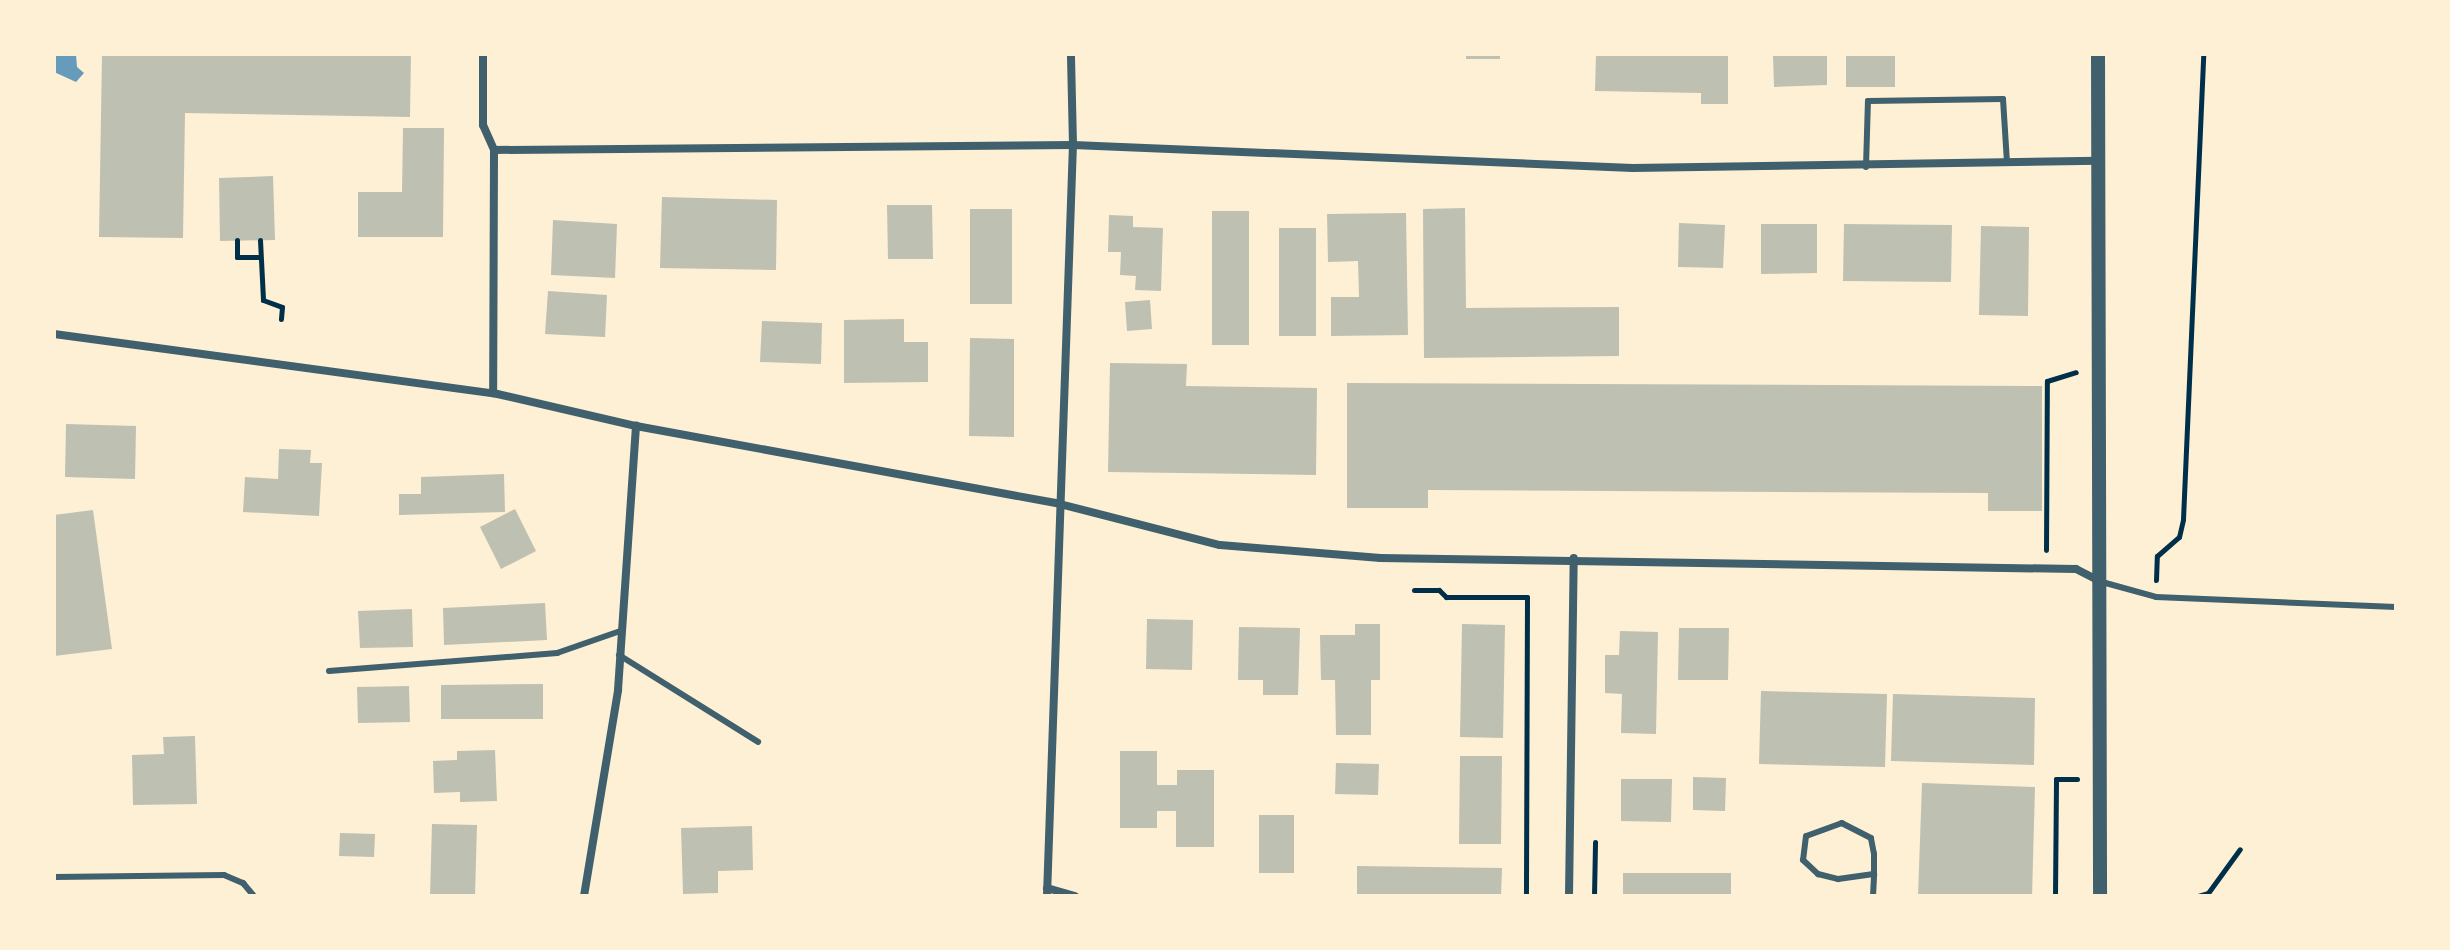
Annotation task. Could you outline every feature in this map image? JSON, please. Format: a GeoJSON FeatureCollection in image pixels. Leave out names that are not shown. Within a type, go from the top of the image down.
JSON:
{"type":"FeatureCollection","features":[{"type":"Feature","properties":{"kind":"street"},"geometry":{"type":"LineString","coordinates":[[483,54],[483,125],[494,150],[493,393]]}},
{"type":"Feature","properties":{"kind":"street"},"geometry":{"type":"LineString","coordinates":[[1071,54],[1073,145],[1047,892],[1075,896]]}},
{"type":"Feature","properties":{"kind":"street"},"geometry":{"type":"LineString","coordinates":[[2098,54],[2100,896]]}},
{"type":"Feature","properties":{"kind":"street"},"geometry":{"type":"LineString","coordinates":[[494,150],[1073,145],[1633,168],[1866,167],[2098,161]]}},
{"type":"Feature","properties":{"kind":"street"},"geometry":{"type":"LineString","coordinates":[[54,334],[493,393],[636,426],[1060,504],[1220,545],[1380,558],[1574,558],[2076,569],[2100,581]]}},
{"type":"Feature","properties":{"kind":"street"},"geometry":{"type":"LineString","coordinates":[[584,896],[619,655],[636,426]]}},
{"type":"Feature","properties":{"kind":"street"},"geometry":{"type":"LineString","coordinates":[[1569,896],[1574,558]]}},
{"type":"Feature","properties":{"kind":"lane"},"geometry":{"type":"LineString","coordinates":[[1866,167],[1868,101],[2003,99],[2007,163]]}},
{"type":"Feature","properties":{"kind":"lane"},"geometry":{"type":"LineString","coordinates":[[2100,581],[2156,597],[2396,607]]}},
{"type":"Feature","properties":{"kind":"lane"},"geometry":{"type":"LineString","coordinates":[[329,671],[557,653],[620,631]]}},
{"type":"Feature","properties":{"kind":"lane"},"geometry":{"type":"LineString","coordinates":[[619,655],[758,742]]}},
{"type":"Feature","properties":{"kind":"lane"},"geometry":{"type":"LineString","coordinates":[[1873,896],[1874,874],[1871,838],[1859,827],[1842,823],[1806,836],[1801,849],[1806,868],[1838,879],[1874,874]]}},
{"type":"Feature","properties":{"kind":"lane"},"geometry":{"type":"LineString","coordinates":[[54,877],[224,875],[243,883],[254,896]]}},
{"type":"Feature","properties":{"kind":"path"},"geometry":{"type":"LineString","coordinates":[[2157,556],[2179,537],[2183,519],[2203,54]]}},
{"type":"Feature","properties":{"kind":"path"},"geometry":{"type":"LineString","coordinates":[[237,240],[237,257],[260,257]]}},
{"type":"Feature","properties":{"kind":"path"},"geometry":{"type":"LineString","coordinates":[[260,240],[263,300],[282,307],[281,319]]}},
{"type":"Feature","properties":{"kind":"path"},"geometry":{"type":"LineString","coordinates":[[2046,549],[2047,381],[2075,374],[2077,360]]}},
{"type":"Feature","properties":{"kind":"path"},"geometry":{"type":"LineString","coordinates":[[1414,590],[1439,590],[1446,597],[1527,597],[1526,896]]}},
{"type":"Feature","properties":{"kind":"path"},"geometry":{"type":"LineString","coordinates":[[2055,896],[2056,779],[2077,779]]}},
{"type":"Feature","properties":{"kind":"path"},"geometry":{"type":"LineString","coordinates":[[1594,896],[1595,842]]}},
{"type":"Feature","properties":{"kind":"path"},"geometry":{"type":"LineString","coordinates":[[2198,896],[2208,893],[2240,849]]}},
{"type":"Feature","properties":{"kind":"water"},"geometry":{"type":"Polygon","coordinates":[[[54,54],[76,54],[77,67],[84,73],[76,82],[54,72],[54,54]]]}},
{"type":"Feature","properties":{"kind":"building"},"geometry":{"type":"Polygon","coordinates":[[[102,54],[411,54],[410,117],[185,113],[183,238],[99,237],[102,54]]]}},
{"type":"Feature","properties":{"kind":"building"},"geometry":{"type":"Polygon","coordinates":[[[1466,54],[1500,54],[1500,59],[1466,59],[1466,54]]]}},
{"type":"Feature","properties":{"kind":"building"},"geometry":{"type":"Polygon","coordinates":[[[1596,54],[1728,54],[1728,104],[1701,104],[1701,93],[1595,91],[1596,54]]]}},
{"type":"Feature","properties":{"kind":"building"},"geometry":{"type":"Polygon","coordinates":[[[1773,54],[1827,54],[1827,85],[1774,87],[1773,54]]]}},
{"type":"Feature","properties":{"kind":"building"},"geometry":{"type":"Polygon","coordinates":[[[1846,54],[1895,54],[1895,87],[1846,87],[1846,54]]]}},
{"type":"Feature","properties":{"kind":"building"},"geometry":{"type":"Polygon","coordinates":[[[403,128],[444,128],[443,237],[358,237],[358,192],[402,192],[403,128]]]}},
{"type":"Feature","properties":{"kind":"building"},"geometry":{"type":"Polygon","coordinates":[[[273,176],[275,240],[220,241],[219,178],[273,176]]]}},
{"type":"Feature","properties":{"kind":"building"},"geometry":{"type":"Polygon","coordinates":[[[662,197],[777,200],[776,270],[660,268],[662,197]]]}},
{"type":"Feature","properties":{"kind":"building"},"geometry":{"type":"Polygon","coordinates":[[[887,205],[932,205],[933,259],[888,259],[887,205]]]}},
{"type":"Feature","properties":{"kind":"building"},"geometry":{"type":"Polygon","coordinates":[[[1465,208],[1466,308],[1619,307],[1619,356],[1424,358],[1423,209],[1465,208]]]}},
{"type":"Feature","properties":{"kind":"building"},"geometry":{"type":"Polygon","coordinates":[[[970,209],[1012,209],[1012,304],[970,304],[970,209]]]}},
{"type":"Feature","properties":{"kind":"building"},"geometry":{"type":"Polygon","coordinates":[[[1212,211],[1249,211],[1249,345],[1212,345],[1212,211]]]}},
{"type":"Feature","properties":{"kind":"building"},"geometry":{"type":"Polygon","coordinates":[[[1406,213],[1408,335],[1331,336],[1331,297],[1359,297],[1358,261],[1328,262],[1327,214],[1406,213]]]}},
{"type":"Feature","properties":{"kind":"building"},"geometry":{"type":"Polygon","coordinates":[[[1109,215],[1133,216],[1133,227],[1163,228],[1161,291],[1135,290],[1136,276],[1120,275],[1121,252],[1108,252],[1109,215]]]}},
{"type":"Feature","properties":{"kind":"building"},"geometry":{"type":"Polygon","coordinates":[[[553,220],[617,224],[615,278],[551,275],[553,220]]]}},
{"type":"Feature","properties":{"kind":"building"},"geometry":{"type":"Polygon","coordinates":[[[1679,223],[1725,225],[1723,268],[1678,267],[1679,223]]]}},
{"type":"Feature","properties":{"kind":"building"},"geometry":{"type":"Polygon","coordinates":[[[1761,224],[1817,224],[1817,273],[1761,274],[1761,224]]]}},
{"type":"Feature","properties":{"kind":"building"},"geometry":{"type":"Polygon","coordinates":[[[1844,224],[1952,225],[1951,282],[1843,281],[1844,224]]]}},
{"type":"Feature","properties":{"kind":"building"},"geometry":{"type":"Polygon","coordinates":[[[1981,226],[2029,227],[2028,316],[1979,315],[1981,226]]]}},
{"type":"Feature","properties":{"kind":"building"},"geometry":{"type":"Polygon","coordinates":[[[1279,228],[1316,228],[1316,336],[1279,336],[1279,228]]]}},
{"type":"Feature","properties":{"kind":"building"},"geometry":{"type":"Polygon","coordinates":[[[548,291],[607,295],[605,337],[545,334],[548,291]]]}},
{"type":"Feature","properties":{"kind":"building"},"geometry":{"type":"Polygon","coordinates":[[[1150,300],[1152,329],[1127,331],[1125,302],[1150,300]]]}},
{"type":"Feature","properties":{"kind":"building"},"geometry":{"type":"Polygon","coordinates":[[[904,319],[904,342],[928,342],[928,382],[844,383],[844,320],[904,319]]]}},
{"type":"Feature","properties":{"kind":"building"},"geometry":{"type":"Polygon","coordinates":[[[762,321],[822,323],[821,364],[760,362],[762,321]]]}},
{"type":"Feature","properties":{"kind":"building"},"geometry":{"type":"Polygon","coordinates":[[[970,338],[1014,339],[1014,437],[969,436],[970,338]]]}},
{"type":"Feature","properties":{"kind":"building"},"geometry":{"type":"Polygon","coordinates":[[[1110,363],[1187,364],[1186,386],[1317,388],[1316,475],[1108,472],[1110,363]]]}},
{"type":"Feature","properties":{"kind":"building"},"geometry":{"type":"Polygon","coordinates":[[[1347,383],[2042,386],[2042,511],[1988,511],[1988,493],[1428,490],[1428,508],[1347,508],[1347,383]]]}},
{"type":"Feature","properties":{"kind":"building"},"geometry":{"type":"Polygon","coordinates":[[[66,424],[136,426],[135,479],[65,477],[66,424]]]}},
{"type":"Feature","properties":{"kind":"building"},"geometry":{"type":"Polygon","coordinates":[[[279,449],[311,450],[310,463],[322,463],[319,516],[243,512],[245,477],[278,479],[279,449]]]}},
{"type":"Feature","properties":{"kind":"building"},"geometry":{"type":"Polygon","coordinates":[[[504,474],[505,512],[399,515],[399,494],[421,494],[421,477],[504,474]]]}},
{"type":"Feature","properties":{"kind":"building"},"geometry":{"type":"Polygon","coordinates":[[[515,509],[536,551],[501,569],[480,527],[515,509]]]}},
{"type":"Feature","properties":{"kind":"building"},"geometry":{"type":"Polygon","coordinates":[[[93,510],[112,649],[54,656],[54,515],[93,510]]]}},
{"type":"Feature","properties":{"kind":"building"},"geometry":{"type":"Polygon","coordinates":[[[545,603],[547,640],[444,645],[443,608],[545,603]]]}},
{"type":"Feature","properties":{"kind":"building"},"geometry":{"type":"Polygon","coordinates":[[[412,609],[413,647],[360,648],[358,611],[412,609]]]}},
{"type":"Feature","properties":{"kind":"building"},"geometry":{"type":"Polygon","coordinates":[[[1147,619],[1193,620],[1192,670],[1146,669],[1147,619]]]}},
{"type":"Feature","properties":{"kind":"building"},"geometry":{"type":"Polygon","coordinates":[[[1355,624],[1380,624],[1380,680],[1371,680],[1371,735],[1336,735],[1335,680],[1321,680],[1320,635],[1355,635],[1355,624]]]}},
{"type":"Feature","properties":{"kind":"building"},"geometry":{"type":"Polygon","coordinates":[[[1462,624],[1505,625],[1503,738],[1460,737],[1462,624]]]}},
{"type":"Feature","properties":{"kind":"building"},"geometry":{"type":"Polygon","coordinates":[[[1239,627],[1300,628],[1298,695],[1263,695],[1263,680],[1238,680],[1239,627]]]}},
{"type":"Feature","properties":{"kind":"building"},"geometry":{"type":"Polygon","coordinates":[[[1679,628],[1729,628],[1728,680],[1678,680],[1679,628]]]}},
{"type":"Feature","properties":{"kind":"building"},"geometry":{"type":"Polygon","coordinates":[[[1620,631],[1658,632],[1656,734],[1621,733],[1622,694],[1605,693],[1605,655],[1619,655],[1620,631]]]}},
{"type":"Feature","properties":{"kind":"building"},"geometry":{"type":"Polygon","coordinates":[[[543,684],[543,719],[441,719],[441,685],[543,684]]]}},
{"type":"Feature","properties":{"kind":"building"},"geometry":{"type":"Polygon","coordinates":[[[409,686],[410,722],[358,723],[357,687],[409,686]]]}},
{"type":"Feature","properties":{"kind":"building"},"geometry":{"type":"Polygon","coordinates":[[[1761,691],[1887,694],[1885,767],[1759,764],[1761,691]]]}},
{"type":"Feature","properties":{"kind":"building"},"geometry":{"type":"Polygon","coordinates":[[[1893,694],[2035,698],[2034,765],[1891,761],[1893,694]]]}},
{"type":"Feature","properties":{"kind":"building"},"geometry":{"type":"Polygon","coordinates":[[[195,736],[197,804],[133,805],[132,755],[164,754],[163,737],[195,736]]]}},
{"type":"Feature","properties":{"kind":"building"},"geometry":{"type":"Polygon","coordinates":[[[495,750],[497,801],[460,802],[460,792],[434,793],[433,761],[457,760],[457,751],[495,750]]]}},
{"type":"Feature","properties":{"kind":"building"},"geometry":{"type":"Polygon","coordinates":[[[1120,751],[1157,751],[1157,785],[1177,785],[1177,770],[1214,770],[1214,847],[1176,847],[1176,811],[1157,811],[1157,828],[1120,828],[1120,751]]]}},
{"type":"Feature","properties":{"kind":"building"},"geometry":{"type":"Polygon","coordinates":[[[1460,756],[1502,756],[1501,844],[1459,844],[1460,756]]]}},
{"type":"Feature","properties":{"kind":"building"},"geometry":{"type":"Polygon","coordinates":[[[1336,763],[1379,764],[1378,795],[1335,794],[1336,763]]]}},
{"type":"Feature","properties":{"kind":"building"},"geometry":{"type":"Polygon","coordinates":[[[1693,777],[1726,778],[1725,811],[1693,810],[1693,777]]]}},
{"type":"Feature","properties":{"kind":"building"},"geometry":{"type":"Polygon","coordinates":[[[1621,779],[1672,779],[1671,822],[1621,821],[1621,779]]]}},
{"type":"Feature","properties":{"kind":"building"},"geometry":{"type":"Polygon","coordinates":[[[1922,783],[2035,787],[2032,896],[1918,896],[1922,783]]]}},
{"type":"Feature","properties":{"kind":"building"},"geometry":{"type":"Polygon","coordinates":[[[1259,815],[1294,815],[1294,873],[1259,873],[1259,815]]]}},
{"type":"Feature","properties":{"kind":"building"},"geometry":{"type":"Polygon","coordinates":[[[432,824],[477,825],[475,896],[430,896],[432,824]]]}},
{"type":"Feature","properties":{"kind":"building"},"geometry":{"type":"Polygon","coordinates":[[[752,826],[753,870],[718,871],[718,893],[683,894],[681,828],[752,826]]]}},
{"type":"Feature","properties":{"kind":"building"},"geometry":{"type":"Polygon","coordinates":[[[340,833],[375,834],[374,857],[339,856],[340,833]]]}},
{"type":"Feature","properties":{"kind":"building"},"geometry":{"type":"Polygon","coordinates":[[[1357,866],[1502,868],[1501,896],[1357,896],[1357,866]]]}},
{"type":"Feature","properties":{"kind":"building"},"geometry":{"type":"Polygon","coordinates":[[[1623,873],[1731,873],[1731,896],[1623,896],[1623,873]]]}}]}
